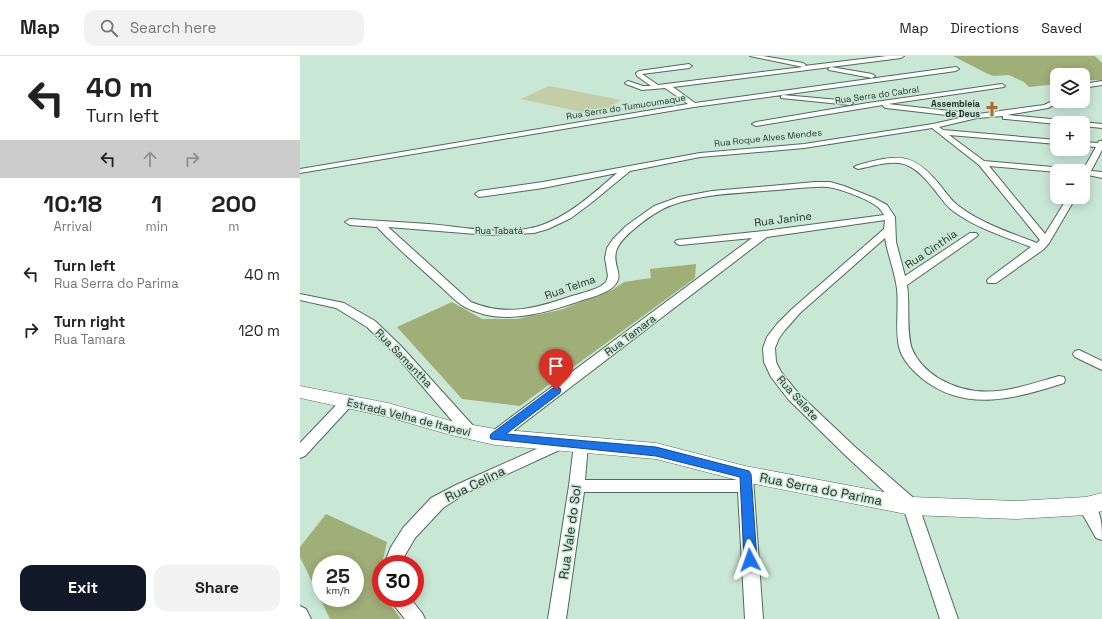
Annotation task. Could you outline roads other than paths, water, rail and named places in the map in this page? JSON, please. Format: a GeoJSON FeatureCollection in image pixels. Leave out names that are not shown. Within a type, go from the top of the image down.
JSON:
{"type":"FeatureCollection","features":[{"type":"Feature","properties":{"kind":"street"},"geometry":{"type":"LineString","coordinates":[[749,56],[885,78]]}},
{"type":"Feature","properties":{"kind":"street"},"geometry":{"type":"LineString","coordinates":[[628,83],[642,88],[657,87],[901,56]]}},
{"type":"Feature","properties":{"kind":"street"},"geometry":{"type":"LineString","coordinates":[[657,87],[639,75],[639,73],[689,66]]}},
{"type":"Feature","properties":{"kind":"street","name":"Rua Serra do Tumucumaque"},"geometry":{"type":"LineString","coordinates":[[300,171],[694,105],[956,69]]}},
{"type":"Feature","properties":{"kind":"street"},"geometry":{"type":"LineString","coordinates":[[1090,85],[1102,83]]}},
{"type":"Feature","properties":{"kind":"street"},"geometry":{"type":"LineString","coordinates":[[667,86],[694,105]]}},
{"type":"Feature","properties":{"kind":"street","name":"Rua Serra do Cabral"},"geometry":{"type":"LineString","coordinates":[[756,124],[868,104],[1002,86]]}},
{"type":"Feature","properties":{"kind":"street"},"geometry":{"type":"LineString","coordinates":[[762,95],[868,104],[977,116]]}},
{"type":"Feature","properties":{"kind":"street"},"geometry":{"type":"LineString","coordinates":[[1014,115],[1050,105]]}},
{"type":"Feature","properties":{"kind":"street"},"geometry":{"type":"LineString","coordinates":[[1014,115],[1050,120]]}},
{"type":"Feature","properties":{"kind":"street","name":"Rua Roque Alves Mendes"},"geometry":{"type":"LineString","coordinates":[[479,194],[536,186],[700,155],[804,146],[933,126],[977,116],[1014,115]]}},
{"type":"Feature","properties":{"kind":"street"},"geometry":{"type":"LineString","coordinates":[[1090,125],[1102,126]]}},
{"type":"Feature","properties":{"kind":"street"},"geometry":{"type":"LineString","coordinates":[[933,126],[982,163],[1043,244]]}},
{"type":"Feature","properties":{"kind":"street"},"geometry":{"type":"LineString","coordinates":[[942,132],[1050,141]]}},
{"type":"Feature","properties":{"kind":"street"},"geometry":{"type":"LineString","coordinates":[[1090,144],[1101,144]]}},
{"type":"Feature","properties":{"kind":"street"},"geometry":{"type":"LineString","coordinates":[[1089,164],[1101,144]]}},
{"type":"Feature","properties":{"kind":"street"},"geometry":{"type":"LineString","coordinates":[[858,167],[894,159],[914,163],[927,175],[949,203],[958,210],[987,226],[1043,244]]}},
{"type":"Feature","properties":{"kind":"street"},"geometry":{"type":"LineString","coordinates":[[982,163],[1050,169]]}},
{"type":"Feature","properties":{"kind":"street","name":"Rua Tabatá"},"geometry":{"type":"LineString","coordinates":[[350,222],[484,232],[525,231],[543,228],[571,213],[628,169]]}},
{"type":"Feature","properties":{"kind":"street"},"geometry":{"type":"LineString","coordinates":[[1090,174],[1102,175]]}},
{"type":"Feature","properties":{"kind":"street","name":"Rua Telma"},"geometry":{"type":"LineString","coordinates":[[380,224],[394,239],[467,304],[477,310],[499,313],[517,313],[546,309],[606,287],[613,279],[610,253],[617,240],[656,209],[668,202],[727,193],[810,185],[831,185],[882,205],[890,217]]}},
{"type":"Feature","properties":{"kind":"street"},"geometry":{"type":"LineString","coordinates":[[992,281],[1043,244],[1068,204]]}},
{"type":"Feature","properties":{"kind":"street"},"geometry":{"type":"LineString","coordinates":[[890,217],[888,231],[902,283],[905,348],[912,361],[923,373],[938,385],[955,392],[977,397],[998,397],[1024,392],[1059,380]]}},
{"type":"Feature","properties":{"kind":"street","name":"Rua Janine"},"geometry":{"type":"LineString","coordinates":[[680,242],[764,234],[890,217]]}},
{"type":"Feature","properties":{"kind":"street","name":"Rua Salete"},"geometry":{"type":"LineString","coordinates":[[888,231],[796,311],[781,327],[773,337],[769,348],[770,362],[776,374],[793,396],[849,450],[911,506]]}},
{"type":"Feature","properties":{"kind":"street","name":"Rua Tamara"},"geometry":{"type":"LineString","coordinates":[[495,437],[764,234]]}},
{"type":"Feature","properties":{"kind":"street","name":"Rua Cinthia"},"geometry":{"type":"LineString","coordinates":[[902,283],[973,235]]}},
{"type":"Feature","properties":{"kind":"street","name":"Rua Samantha"},"geometry":{"type":"LineString","coordinates":[[300,297],[340,305],[371,324],[397,349],[471,433]]}},
{"type":"Feature","properties":{"kind":"street"},"geometry":{"type":"LineString","coordinates":[[1079,354],[1102,366]]}},
{"type":"Feature","properties":{"kind":"street","name":"Estrada Velha de Itapevi"},"geometry":{"type":"LineString","coordinates":[[300,392],[388,410],[471,433],[495,437]]}},
{"type":"Feature","properties":{"kind":"street"},"geometry":{"type":"LineString","coordinates":[[300,452],[347,402]]}},
{"type":"Feature","properties":{"kind":"street","name":"Rua Serra do Parima"},"geometry":{"type":"LineString","coordinates":[[495,437],[656,451],[745,480],[911,506],[1016,510],[1094,504]]}},
{"type":"Feature","properties":{"kind":"street","name":"Rua Vale do Sol"},"geometry":{"type":"LineString","coordinates":[[557,619],[577,486],[571,444]]}},
{"type":"Feature","properties":{"kind":"street","name":"Rua Celina"},"geometry":{"type":"LineString","coordinates":[[396,555],[409,533],[437,504],[461,489],[571,444]]}},
{"type":"Feature","properties":{"kind":"street"},"geometry":{"type":"LineString","coordinates":[[577,486],[745,480],[754,619]]}},
{"type":"Feature","properties":{"kind":"street"},"geometry":{"type":"LineString","coordinates":[[1094,504],[1102,533]]}},
{"type":"Feature","properties":{"kind":"street"},"geometry":{"type":"LineString","coordinates":[[911,506],[949,619]]}},
{"type":"Feature","properties":{"kind":"street"},"geometry":{"type":"LineString","coordinates":[[406,607],[416,619]]}},
{"type":"Feature","properties":{"kind":"street"},"geometry":{"type":"LineString","coordinates":[[300,615],[302,619]]}},
{"type":"Feature","properties":{"kind":"place","name":"Assembleia de Deus"},"geometry":{"type":"Point","coordinates":[992,109]}}]}
